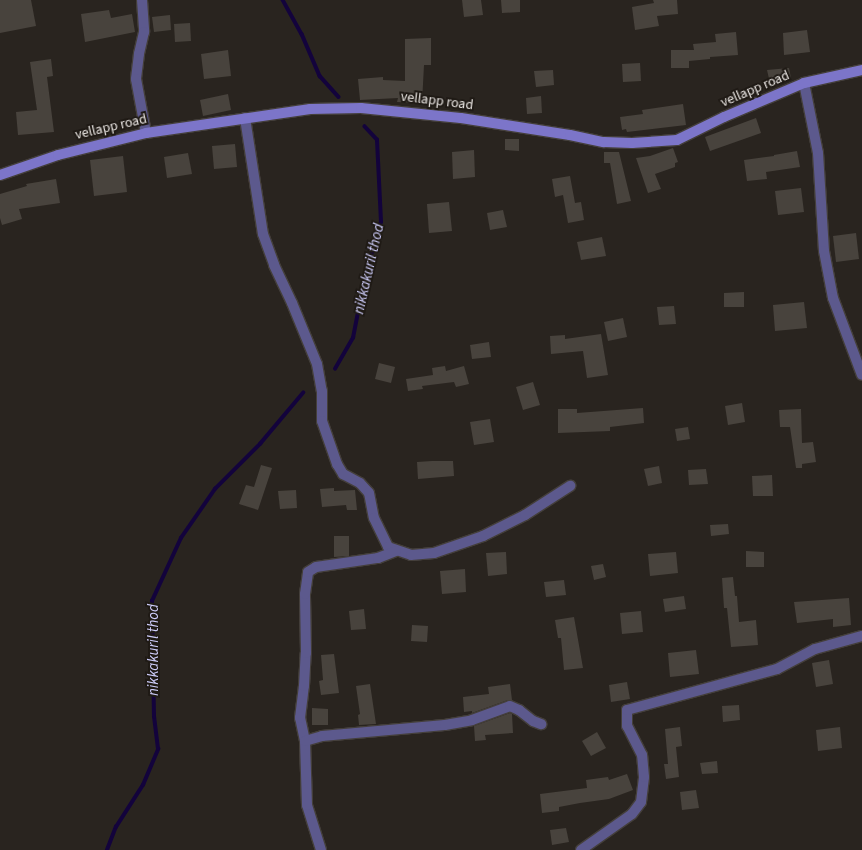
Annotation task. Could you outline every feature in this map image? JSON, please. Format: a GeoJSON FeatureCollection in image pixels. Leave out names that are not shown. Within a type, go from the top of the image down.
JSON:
{"type":"FeatureCollection","features":[{"type":"Feature","properties":{"kind":"main road","name":"vellapp road"},"geometry":{"type":"LineString","coordinates":[[0,175],[58,154],[146,133],[310,109],[361,108],[461,118],[570,135],[604,142],[670,141],[677,140],[724,117],[804,83],[862,70]]}},
{"type":"Feature","properties":{"kind":"street"},"geometry":{"type":"LineString","coordinates":[[142,0],[144,32],[139,54],[136,79],[146,133]]}},
{"type":"Feature","properties":{"kind":"street"},"geometry":{"type":"LineString","coordinates":[[804,83],[818,153],[824,251],[833,298],[862,375]]}},
{"type":"Feature","properties":{"kind":"street"},"geometry":{"type":"LineString","coordinates":[[246,118],[263,234],[274,265],[292,303],[317,364],[322,391],[322,421],[343,474],[360,483],[369,493],[374,518],[388,547],[411,555],[434,553],[484,536],[525,515],[570,486]]}},
{"type":"Feature","properties":{"kind":"street"},"geometry":{"type":"LineString","coordinates":[[321,850],[307,805],[305,742],[300,718],[306,653],[305,594],[308,572],[316,567],[378,558],[396,551]]}},
{"type":"Feature","properties":{"kind":"street"},"geometry":{"type":"LineString","coordinates":[[581,850],[632,814],[641,802],[644,777],[642,755],[627,726],[627,710],[777,669],[815,649],[862,636]]}},
{"type":"Feature","properties":{"kind":"street"},"geometry":{"type":"LineString","coordinates":[[305,742],[322,736],[472,720],[510,706],[519,710],[533,721],[541,724]]}},
{"type":"Feature","properties":{"kind":"building"},"geometry":{"type":"Polygon","coordinates":[[[0,0],[31,0],[36,26],[0,33],[0,0]]]}},
{"type":"Feature","properties":{"kind":"building"},"geometry":{"type":"Polygon","coordinates":[[[462,0],[481,0],[483,15],[464,17],[462,0]]]}},
{"type":"Feature","properties":{"kind":"building"},"geometry":{"type":"Polygon","coordinates":[[[501,0],[520,0],[520,12],[502,13],[501,0]]]}},
{"type":"Feature","properties":{"kind":"building"},"geometry":{"type":"Polygon","coordinates":[[[653,0],[677,0],[678,14],[657,16],[659,26],[635,30],[632,7],[654,3],[653,0]]]}},
{"type":"Feature","properties":{"kind":"building"},"geometry":{"type":"Polygon","coordinates":[[[109,10],[111,18],[132,14],[135,32],[85,42],[81,14],[109,10]]]}},
{"type":"Feature","properties":{"kind":"building"},"geometry":{"type":"Polygon","coordinates":[[[170,15],[171,30],[154,32],[152,17],[170,15]]]}},
{"type":"Feature","properties":{"kind":"building"},"geometry":{"type":"Polygon","coordinates":[[[190,23],[191,41],[175,42],[174,24],[190,23]]]}},
{"type":"Feature","properties":{"kind":"building"},"geometry":{"type":"Polygon","coordinates":[[[807,30],[810,52],[784,55],[783,33],[807,30]]]}},
{"type":"Feature","properties":{"kind":"building"},"geometry":{"type":"Polygon","coordinates":[[[736,32],[738,55],[710,57],[710,59],[689,61],[689,68],[671,68],[671,50],[694,50],[693,44],[716,42],[715,34],[736,32]]]}},
{"type":"Feature","properties":{"kind":"building"},"geometry":{"type":"Polygon","coordinates":[[[431,38],[431,65],[424,65],[422,103],[397,102],[398,98],[360,100],[358,79],[383,77],[383,80],[405,81],[405,39],[431,38]]]}},
{"type":"Feature","properties":{"kind":"building"},"geometry":{"type":"Polygon","coordinates":[[[228,50],[231,76],[204,79],[201,54],[228,50]]]}},
{"type":"Feature","properties":{"kind":"building"},"geometry":{"type":"Polygon","coordinates":[[[51,59],[53,76],[47,77],[54,132],[18,135],[16,112],[37,110],[30,62],[51,59]]]}},
{"type":"Feature","properties":{"kind":"building"},"geometry":{"type":"Polygon","coordinates":[[[640,63],[641,81],[623,82],[622,64],[640,63]]]}},
{"type":"Feature","properties":{"kind":"building"},"geometry":{"type":"Polygon","coordinates":[[[789,68],[791,78],[770,83],[767,70],[789,68]]]}},
{"type":"Feature","properties":{"kind":"building"},"geometry":{"type":"Polygon","coordinates":[[[553,70],[554,85],[536,87],[534,71],[553,70]]]}},
{"type":"Feature","properties":{"kind":"building"},"geometry":{"type":"Polygon","coordinates":[[[228,94],[231,110],[203,116],[200,100],[228,94]]]}},
{"type":"Feature","properties":{"kind":"building"},"geometry":{"type":"Polygon","coordinates":[[[541,96],[542,113],[527,114],[526,98],[541,96]]]}},
{"type":"Feature","properties":{"kind":"building"},"geometry":{"type":"Polygon","coordinates":[[[683,104],[686,125],[627,132],[626,129],[622,130],[620,117],[643,114],[642,110],[683,104]]]}},
{"type":"Feature","properties":{"kind":"building"},"geometry":{"type":"Polygon","coordinates":[[[756,118],[761,133],[710,151],[705,137],[756,118]]]}},
{"type":"Feature","properties":{"kind":"building"},"geometry":{"type":"Polygon","coordinates":[[[505,139],[519,139],[519,151],[505,150],[505,139]]]}},
{"type":"Feature","properties":{"kind":"building"},"geometry":{"type":"Polygon","coordinates":[[[235,144],[237,167],[214,169],[212,146],[235,144]]]}},
{"type":"Feature","properties":{"kind":"building"},"geometry":{"type":"Polygon","coordinates":[[[673,148],[678,162],[675,163],[675,167],[655,174],[661,189],[648,193],[636,158],[650,156],[673,148]]]}},
{"type":"Feature","properties":{"kind":"building"},"geometry":{"type":"Polygon","coordinates":[[[474,150],[475,177],[453,179],[452,152],[474,150]]]}},
{"type":"Feature","properties":{"kind":"building"},"geometry":{"type":"Polygon","coordinates":[[[797,151],[800,167],[766,172],[767,179],[747,181],[744,160],[797,151]]]}},
{"type":"Feature","properties":{"kind":"building"},"geometry":{"type":"Polygon","coordinates":[[[604,152],[619,152],[631,201],[617,204],[610,163],[604,163],[604,152]]]}},
{"type":"Feature","properties":{"kind":"building"},"geometry":{"type":"Polygon","coordinates":[[[188,153],[192,174],[167,178],[164,157],[188,153]]]}},
{"type":"Feature","properties":{"kind":"building"},"geometry":{"type":"Polygon","coordinates":[[[123,156],[127,192],[94,196],[90,160],[123,156]]]}},
{"type":"Feature","properties":{"kind":"building"},"geometry":{"type":"Polygon","coordinates":[[[570,176],[575,203],[581,202],[584,220],[568,223],[563,195],[555,197],[552,179],[570,176]]]}},
{"type":"Feature","properties":{"kind":"building"},"geometry":{"type":"Polygon","coordinates":[[[56,179],[60,203],[19,209],[22,219],[2,225],[0,218],[0,194],[27,186],[26,184],[56,179]]]}},
{"type":"Feature","properties":{"kind":"building"},"geometry":{"type":"Polygon","coordinates":[[[801,188],[804,212],[778,215],[775,191],[801,188]]]}},
{"type":"Feature","properties":{"kind":"building"},"geometry":{"type":"Polygon","coordinates":[[[449,202],[452,231],[429,233],[427,204],[449,202]]]}},
{"type":"Feature","properties":{"kind":"building"},"geometry":{"type":"Polygon","coordinates":[[[503,210],[507,227],[490,230],[487,213],[503,210]]]}},
{"type":"Feature","properties":{"kind":"building"},"geometry":{"type":"Polygon","coordinates":[[[856,233],[859,259],[836,262],[833,236],[856,233]]]}},
{"type":"Feature","properties":{"kind":"building"},"geometry":{"type":"Polygon","coordinates":[[[602,237],[606,256],[581,260],[577,242],[602,237]]]}},
{"type":"Feature","properties":{"kind":"building"},"geometry":{"type":"Polygon","coordinates":[[[744,292],[744,307],[724,307],[724,293],[744,292]]]}},
{"type":"Feature","properties":{"kind":"building"},"geometry":{"type":"Polygon","coordinates":[[[804,302],[807,328],[775,331],[773,305],[804,302]]]}},
{"type":"Feature","properties":{"kind":"building"},"geometry":{"type":"Polygon","coordinates":[[[674,306],[676,324],[659,325],[657,307],[674,306]]]}},
{"type":"Feature","properties":{"kind":"building"},"geometry":{"type":"Polygon","coordinates":[[[623,318],[627,337],[608,341],[604,322],[623,318]]]}},
{"type":"Feature","properties":{"kind":"building"},"geometry":{"type":"Polygon","coordinates":[[[601,334],[608,375],[587,378],[583,351],[551,354],[550,336],[565,335],[565,339],[601,334]]]}},
{"type":"Feature","properties":{"kind":"building"},"geometry":{"type":"Polygon","coordinates":[[[489,342],[491,357],[472,359],[470,345],[489,342]]]}},
{"type":"Feature","properties":{"kind":"building"},"geometry":{"type":"Polygon","coordinates":[[[379,363],[395,367],[391,383],[375,379],[379,363]]]}},
{"type":"Feature","properties":{"kind":"building"},"geometry":{"type":"Polygon","coordinates":[[[445,366],[446,371],[464,366],[469,384],[456,387],[454,382],[422,386],[423,389],[408,391],[406,379],[433,375],[432,368],[445,366]]]}},
{"type":"Feature","properties":{"kind":"building"},"geometry":{"type":"Polygon","coordinates":[[[533,382],[540,405],[523,410],[516,387],[533,382]]]}},
{"type":"Feature","properties":{"kind":"building"},"geometry":{"type":"Polygon","coordinates":[[[742,403],[745,422],[728,425],[725,406],[742,403]]]}},
{"type":"Feature","properties":{"kind":"building"},"geometry":{"type":"Polygon","coordinates":[[[643,408],[644,423],[610,427],[610,431],[558,433],[558,409],[577,409],[577,413],[643,408]]]}},
{"type":"Feature","properties":{"kind":"building"},"geometry":{"type":"Polygon","coordinates":[[[801,409],[802,443],[813,442],[816,462],[802,464],[802,468],[796,468],[790,427],[780,427],[779,410],[801,409]]]}},
{"type":"Feature","properties":{"kind":"building"},"geometry":{"type":"Polygon","coordinates":[[[490,419],[494,442],[474,445],[470,422],[490,419]]]}},
{"type":"Feature","properties":{"kind":"building"},"geometry":{"type":"Polygon","coordinates":[[[688,427],[690,439],[677,441],[675,429],[688,427]]]}},
{"type":"Feature","properties":{"kind":"building"},"geometry":{"type":"Polygon","coordinates":[[[453,461],[454,476],[418,479],[417,462],[453,461]]]}},
{"type":"Feature","properties":{"kind":"building"},"geometry":{"type":"Polygon","coordinates":[[[261,465],[272,468],[258,510],[239,504],[246,485],[254,487],[261,465]]]}},
{"type":"Feature","properties":{"kind":"building"},"geometry":{"type":"Polygon","coordinates":[[[659,466],[662,483],[648,486],[644,469],[659,466]]]}},
{"type":"Feature","properties":{"kind":"building"},"geometry":{"type":"Polygon","coordinates":[[[706,469],[708,484],[689,485],[688,470],[706,469]]]}},
{"type":"Feature","properties":{"kind":"building"},"geometry":{"type":"Polygon","coordinates":[[[772,475],[773,496],[753,496],[752,476],[772,475]]]}},
{"type":"Feature","properties":{"kind":"building"},"geometry":{"type":"Polygon","coordinates":[[[334,488],[334,491],[355,490],[357,510],[347,510],[346,505],[322,507],[320,489],[334,488]]]}},
{"type":"Feature","properties":{"kind":"building"},"geometry":{"type":"Polygon","coordinates":[[[296,490],[297,508],[280,509],[278,491],[296,490]]]}},
{"type":"Feature","properties":{"kind":"building"},"geometry":{"type":"Polygon","coordinates":[[[728,524],[729,534],[711,536],[710,525],[728,524]]]}},
{"type":"Feature","properties":{"kind":"building"},"geometry":{"type":"Polygon","coordinates":[[[334,536],[349,536],[349,556],[334,557],[334,536]]]}},
{"type":"Feature","properties":{"kind":"building"},"geometry":{"type":"Polygon","coordinates":[[[746,551],[764,552],[764,567],[746,567],[746,551]]]}},
{"type":"Feature","properties":{"kind":"building"},"geometry":{"type":"Polygon","coordinates":[[[506,552],[507,574],[488,576],[486,553],[506,552]]]}},
{"type":"Feature","properties":{"kind":"building"},"geometry":{"type":"Polygon","coordinates":[[[676,552],[678,573],[650,576],[648,554],[676,552]]]}},
{"type":"Feature","properties":{"kind":"building"},"geometry":{"type":"Polygon","coordinates":[[[603,564],[606,577],[594,580],[591,566],[603,564]]]}},
{"type":"Feature","properties":{"kind":"building"},"geometry":{"type":"Polygon","coordinates":[[[465,569],[466,592],[442,594],[440,571],[465,569]]]}},
{"type":"Feature","properties":{"kind":"building"},"geometry":{"type":"Polygon","coordinates":[[[733,577],[735,596],[737,596],[739,622],[756,620],[758,645],[731,647],[727,608],[724,608],[722,578],[733,577]]]}},
{"type":"Feature","properties":{"kind":"building"},"geometry":{"type":"Polygon","coordinates":[[[564,580],[566,595],[546,597],[544,582],[564,580]]]}},
{"type":"Feature","properties":{"kind":"building"},"geometry":{"type":"Polygon","coordinates":[[[684,596],[686,609],[665,612],[663,599],[684,596]]]}},
{"type":"Feature","properties":{"kind":"building"},"geometry":{"type":"Polygon","coordinates":[[[849,598],[851,625],[833,627],[833,619],[797,623],[794,602],[849,598]]]}},
{"type":"Feature","properties":{"kind":"building"},"geometry":{"type":"Polygon","coordinates":[[[364,609],[366,629],[351,630],[349,611],[364,609]]]}},
{"type":"Feature","properties":{"kind":"building"},"geometry":{"type":"Polygon","coordinates":[[[641,611],[643,632],[622,634],[620,613],[641,611]]]}},
{"type":"Feature","properties":{"kind":"building"},"geometry":{"type":"Polygon","coordinates":[[[574,617],[583,668],[564,670],[561,638],[558,638],[555,620],[574,617]]]}},
{"type":"Feature","properties":{"kind":"building"},"geometry":{"type":"Polygon","coordinates":[[[412,625],[428,626],[427,642],[411,641],[412,625]]]}},
{"type":"Feature","properties":{"kind":"building"},"geometry":{"type":"Polygon","coordinates":[[[696,650],[699,674],[670,677],[668,653],[696,650]]]}},
{"type":"Feature","properties":{"kind":"building"},"geometry":{"type":"Polygon","coordinates":[[[334,654],[339,693],[321,695],[319,681],[323,680],[321,655],[334,654]]]}},
{"type":"Feature","properties":{"kind":"building"},"geometry":{"type":"Polygon","coordinates":[[[829,660],[833,684],[816,687],[812,663],[829,660]]]}},
{"type":"Feature","properties":{"kind":"building"},"geometry":{"type":"Polygon","coordinates":[[[627,682],[630,699],[611,702],[609,685],[627,682]]]}},
{"type":"Feature","properties":{"kind":"building"},"geometry":{"type":"Polygon","coordinates":[[[370,684],[376,724],[359,725],[358,715],[360,714],[356,686],[370,684]]]}},
{"type":"Feature","properties":{"kind":"building"},"geometry":{"type":"Polygon","coordinates":[[[510,684],[512,700],[508,700],[472,713],[472,711],[464,712],[463,697],[489,694],[488,687],[510,684]]]}},
{"type":"Feature","properties":{"kind":"building"},"geometry":{"type":"Polygon","coordinates":[[[739,705],[740,720],[723,722],[722,706],[739,705]]]}},
{"type":"Feature","properties":{"kind":"building"},"geometry":{"type":"Polygon","coordinates":[[[312,708],[328,709],[328,725],[312,725],[312,708]]]}},
{"type":"Feature","properties":{"kind":"building"},"geometry":{"type":"Polygon","coordinates":[[[510,713],[512,714],[513,733],[485,735],[486,740],[475,741],[474,726],[510,713]]]}},
{"type":"Feature","properties":{"kind":"building"},"geometry":{"type":"Polygon","coordinates":[[[680,727],[682,746],[676,747],[679,777],[666,779],[664,764],[668,764],[665,729],[680,727]]]}},
{"type":"Feature","properties":{"kind":"building"},"geometry":{"type":"Polygon","coordinates":[[[840,727],[842,748],[818,751],[816,730],[840,727]]]}},
{"type":"Feature","properties":{"kind":"building"},"geometry":{"type":"Polygon","coordinates":[[[597,732],[606,748],[591,756],[582,741],[597,732]]]}},
{"type":"Feature","properties":{"kind":"building"},"geometry":{"type":"Polygon","coordinates":[[[717,761],[718,773],[702,774],[700,763],[717,761]]]}},
{"type":"Feature","properties":{"kind":"building"},"geometry":{"type":"Polygon","coordinates":[[[627,774],[633,790],[609,799],[559,807],[559,811],[542,813],[540,794],[587,788],[586,780],[608,777],[609,780],[627,774]]]}},
{"type":"Feature","properties":{"kind":"building"},"geometry":{"type":"Polygon","coordinates":[[[696,790],[699,808],[682,810],[680,792],[696,790]]]}},
{"type":"Feature","properties":{"kind":"building"},"geometry":{"type":"Polygon","coordinates":[[[566,828],[569,842],[552,845],[550,830],[566,828]]]}},
{"type":"Feature","properties":{"kind":"waterway"},"geometry":{"type":"LineString","coordinates":[[283,0],[302,34],[320,76],[339,97]]}},
{"type":"Feature","properties":{"kind":"waterway","name":"nikkakuril thod"},"geometry":{"type":"LineString","coordinates":[[335,369],[353,338],[365,276],[381,222],[377,140],[365,127]]}},
{"type":"Feature","properties":{"kind":"waterway","name":"nikkakuril thod"},"geometry":{"type":"LineString","coordinates":[[107,850],[116,827],[143,785],[158,749],[154,717],[152,601],[181,538],[215,489],[260,444],[303,393]]}}]}
